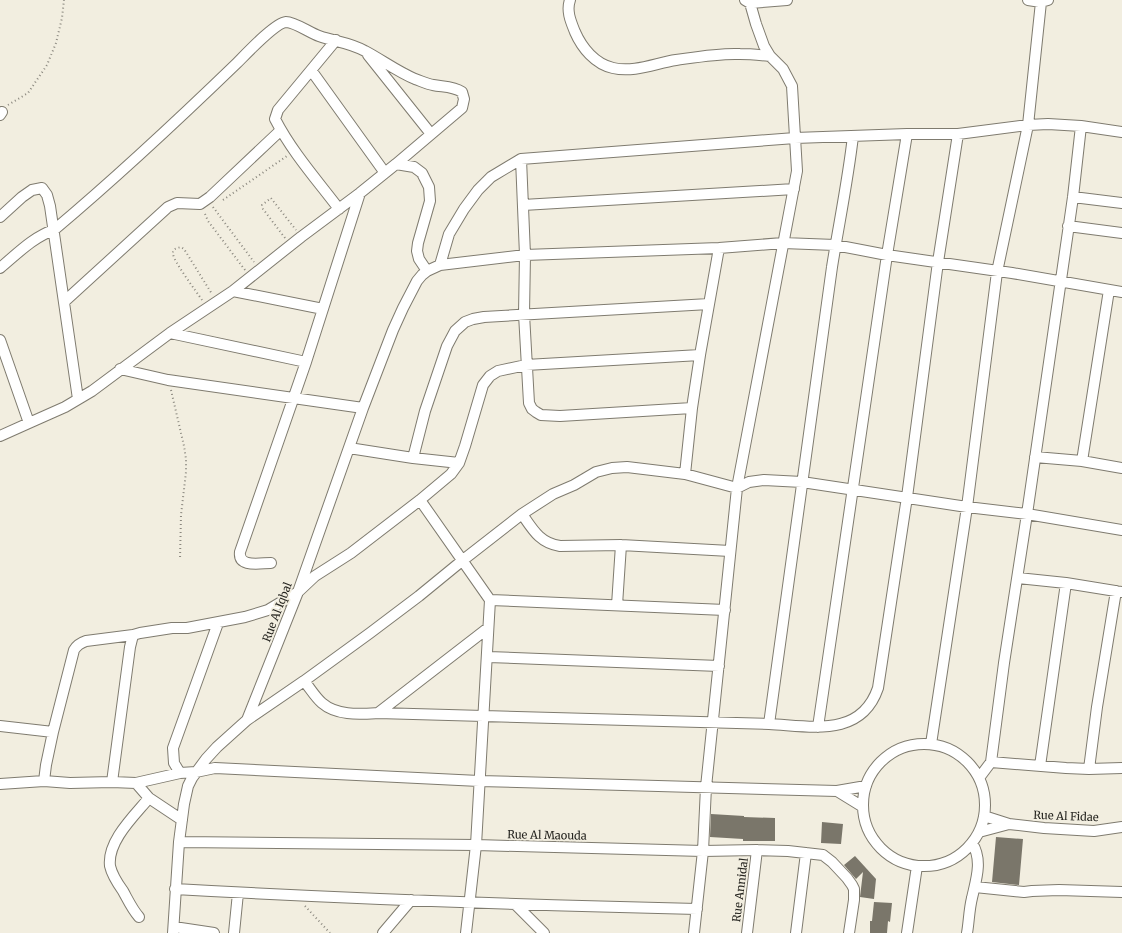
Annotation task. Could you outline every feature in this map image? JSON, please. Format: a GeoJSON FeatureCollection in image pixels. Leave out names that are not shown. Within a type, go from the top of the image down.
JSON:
{"type":"FeatureCollection","features":[{"type":"Feature","properties":{"kind":"street"},"geometry":{"type":"LineString","coordinates":[[570,0],[568,7],[571,23],[581,44],[590,55],[614,69],[631,69],[709,55],[739,54],[770,56]]}},
{"type":"Feature","properties":{"kind":"street"},"geometry":{"type":"LineString","coordinates":[[694,933],[703,851],[706,787],[714,723],[718,666],[737,488],[797,171],[792,86],[783,70],[770,56],[764,46],[748,2],[787,0]]}},
{"type":"Feature","properties":{"kind":"street"},"geometry":{"type":"LineString","coordinates":[[931,744],[967,507],[997,272],[1028,124],[1045,1],[1028,0]]}},
{"type":"Feature","properties":{"kind":"street"},"geometry":{"type":"LineString","coordinates":[[0,268],[34,240],[54,230],[93,198],[197,102],[266,34],[280,24],[286,22],[319,36],[347,43],[365,50],[403,73],[416,79],[431,84],[455,88],[462,92],[464,99],[462,108],[385,173],[301,237],[251,278],[208,309],[170,333],[92,391],[51,414],[0,436]]}},
{"type":"Feature","properties":{"kind":"street"},"geometry":{"type":"LineString","coordinates":[[336,40],[278,110],[275,119],[294,151],[339,209]]}},
{"type":"Feature","properties":{"kind":"street"},"geometry":{"type":"LineString","coordinates":[[365,50],[431,134]]}},
{"type":"Feature","properties":{"kind":"street"},"geometry":{"type":"LineString","coordinates":[[312,70],[385,173]]}},
{"type":"Feature","properties":{"kind":"street"},"geometry":{"type":"LineString","coordinates":[[440,265],[449,234],[464,209],[478,190],[491,177],[521,159],[795,138],[907,134],[958,134],[1028,124],[1081,126],[1122,132]]}},
{"type":"Feature","properties":{"kind":"street"},"geometry":{"type":"LineString","coordinates":[[979,778],[991,762],[1004,663],[1018,578],[1073,197],[1081,126]]}},
{"type":"Feature","properties":{"kind":"street"},"geometry":{"type":"LineString","coordinates":[[64,301],[168,207],[177,203],[200,204],[210,197],[281,130]]}},
{"type":"Feature","properties":{"kind":"street"},"geometry":{"type":"LineString","coordinates":[[818,727],[887,255],[907,134]]}},
{"type":"Feature","properties":{"kind":"street"},"geometry":{"type":"LineString","coordinates":[[304,681],[322,703],[334,710],[347,713],[769,724],[818,727],[840,725],[854,720],[867,709],[876,696],[878,688],[907,497],[938,262],[958,134]]}},
{"type":"Feature","properties":{"kind":"street"},"geometry":{"type":"LineString","coordinates":[[769,724],[835,246],[854,136]]}},
{"type":"Feature","properties":{"kind":"street"},"geometry":{"type":"LineString","coordinates":[[521,159],[525,255],[524,314],[526,365],[528,403],[532,409],[540,415],[560,416],[692,408]]}},
{"type":"Feature","properties":{"kind":"street"},"geometry":{"type":"LineString","coordinates":[[396,164],[414,168],[422,173],[429,187],[430,201],[417,251],[419,260],[427,271],[440,265],[525,255],[719,248],[783,243],[835,246],[1122,292]]}},
{"type":"Feature","properties":{"kind":"street"},"geometry":{"type":"LineString","coordinates":[[0,218],[22,197],[32,190],[42,188],[47,195],[54,230],[78,399]]}},
{"type":"Feature","properties":{"kind":"street"},"geometry":{"type":"LineString","coordinates":[[523,205],[794,189]]}},
{"type":"Feature","properties":{"kind":"street"},"geometry":{"type":"LineString","coordinates":[[271,563],[246,563],[241,560],[239,555],[306,362],[360,193]]}},
{"type":"Feature","properties":{"kind":"street"},"geometry":{"type":"LineString","coordinates":[[1073,197],[1122,203]]}},
{"type":"Feature","properties":{"kind":"street"},"geometry":{"type":"LineString","coordinates":[[1068,226],[1122,233]]}},
{"type":"Feature","properties":{"kind":"street"},"geometry":{"type":"LineString","coordinates":[[685,474],[692,408],[719,248]]}},
{"type":"Feature","properties":{"kind":"street","name":"Rue Al Iqbal"},"geometry":{"type":"LineString","coordinates":[[173,930],[179,842],[188,786],[196,772],[218,747],[247,720],[298,592],[363,408],[393,330],[411,291],[417,281],[427,271]]}},
{"type":"Feature","properties":{"kind":"street"},"geometry":{"type":"LineString","coordinates":[[1082,461],[1109,290]]}},
{"type":"Feature","properties":{"kind":"street"},"geometry":{"type":"LineString","coordinates":[[233,291],[323,309]]}},
{"type":"Feature","properties":{"kind":"street"},"geometry":{"type":"LineString","coordinates":[[412,458],[424,411],[447,346],[455,331],[465,322],[473,319],[524,314],[710,304]]}},
{"type":"Feature","properties":{"kind":"street"},"geometry":{"type":"LineString","coordinates":[[170,333],[306,362]]}},
{"type":"Feature","properties":{"kind":"street"},"geometry":{"type":"LineString","coordinates":[[0,340],[29,423]]}},
{"type":"Feature","properties":{"kind":"street"},"geometry":{"type":"LineString","coordinates":[[44,781],[53,732],[76,646],[86,641],[172,628],[187,628],[245,617],[268,610],[298,592],[315,576],[351,553],[451,474],[459,463],[483,385],[490,376],[498,371],[526,365],[700,355]]}},
{"type":"Feature","properties":{"kind":"street"},"geometry":{"type":"LineString","coordinates":[[120,369],[168,380],[363,408]]}},
{"type":"Feature","properties":{"kind":"street"},"geometry":{"type":"LineString","coordinates":[[349,448],[412,458],[459,463]]}},
{"type":"Feature","properties":{"kind":"street"},"geometry":{"type":"LineString","coordinates":[[1035,457],[1082,461],[1122,468]]}},
{"type":"Feature","properties":{"kind":"street"},"geometry":{"type":"LineString","coordinates":[[247,720],[304,681],[413,600],[522,514],[553,494],[574,485],[596,472],[608,469],[627,468],[685,474],[737,488],[749,482],[764,480],[802,482],[967,507],[1027,514],[1122,530]]}},
{"type":"Feature","properties":{"kind":"street"},"geometry":{"type":"LineString","coordinates":[[420,500],[490,600],[476,845],[466,933]]}},
{"type":"Feature","properties":{"kind":"street"},"geometry":{"type":"LineString","coordinates":[[522,514],[540,538],[553,545],[621,545],[730,551]]}},
{"type":"Feature","properties":{"kind":"street"},"geometry":{"type":"LineString","coordinates":[[617,605],[621,545]]}},
{"type":"Feature","properties":{"kind":"street"},"geometry":{"type":"LineString","coordinates":[[1018,578],[1119,591],[1097,707],[1089,769]]}},
{"type":"Feature","properties":{"kind":"street"},"geometry":{"type":"LineString","coordinates":[[1040,766],[1066,583]]}},
{"type":"Feature","properties":{"kind":"street"},"geometry":{"type":"LineString","coordinates":[[490,600],[725,610]]}},
{"type":"Feature","properties":{"kind":"street"},"geometry":{"type":"LineString","coordinates":[[180,774],[174,763],[174,748],[218,623]]}},
{"type":"Feature","properties":{"kind":"street"},"geometry":{"type":"LineString","coordinates":[[378,713],[488,628]]}},
{"type":"Feature","properties":{"kind":"street"},"geometry":{"type":"LineString","coordinates":[[112,782],[130,646],[133,635]]}},
{"type":"Feature","properties":{"kind":"street"},"geometry":{"type":"LineString","coordinates":[[488,656],[718,666]]}},
{"type":"Feature","properties":{"kind":"street"},"geometry":{"type":"LineString","coordinates":[[0,726],[53,732]]}},
{"type":"Feature","properties":{"kind":"street"},"geometry":{"type":"LineString","coordinates":[[915,744],[931,744],[946,748],[960,755],[971,766],[979,778],[985,797],[985,807],[979,832],[972,843],[961,854],[948,861],[933,866],[905,864],[883,851],[868,831],[862,807],[866,786],[873,771],[884,758],[899,749],[915,744]]}},
{"type":"Feature","properties":{"kind":"street"},"geometry":{"type":"LineString","coordinates":[[991,762],[1089,769],[1122,768]]}},
{"type":"Feature","properties":{"kind":"street"},"geometry":{"type":"LineString","coordinates":[[0,784],[44,781],[70,783],[136,783],[215,768],[479,781],[837,791],[866,786]]}},
{"type":"Feature","properties":{"kind":"street"},"geometry":{"type":"LineString","coordinates":[[136,783],[149,798],[182,820]]}},
{"type":"Feature","properties":{"kind":"street"},"geometry":{"type":"LineString","coordinates":[[837,791],[862,807]]}},
{"type":"Feature","properties":{"kind":"street"},"geometry":{"type":"LineString","coordinates":[[139,918],[110,866],[111,854],[120,833],[149,798]]}},
{"type":"Feature","properties":{"kind":"street","name":"Rue Al Fidae"},"geometry":{"type":"LineString","coordinates":[[984,816],[1009,824],[1044,828],[1094,831],[1122,827]]}},
{"type":"Feature","properties":{"kind":"street","name":"Rue Al Fidae"},"geometry":{"type":"LineString","coordinates":[[979,832],[1009,824]]}},
{"type":"Feature","properties":{"kind":"street","name":"Rue Al Maouda"},"geometry":{"type":"LineString","coordinates":[[179,842],[476,845],[703,851],[757,850],[822,855],[832,862],[852,885],[854,900],[849,933]]}},
{"type":"Feature","properties":{"kind":"street"},"geometry":{"type":"LineString","coordinates":[[967,933],[978,872],[976,849],[972,843]]}},
{"type":"Feature","properties":{"kind":"street","name":"Rue Annidal"},"geometry":{"type":"LineString","coordinates":[[747,933],[757,850]]}},
{"type":"Feature","properties":{"kind":"street"},"geometry":{"type":"LineString","coordinates":[[796,933],[806,853]]}},
{"type":"Feature","properties":{"kind":"street"},"geometry":{"type":"LineString","coordinates":[[907,933],[917,866]]}},
{"type":"Feature","properties":{"kind":"street"},"geometry":{"type":"LineString","coordinates":[[975,887],[1024,892],[1032,890],[1122,892]]}},
{"type":"Feature","properties":{"kind":"street"},"geometry":{"type":"LineString","coordinates":[[175,889],[470,903],[697,909]]}},
{"type":"Feature","properties":{"kind":"street"},"geometry":{"type":"LineString","coordinates":[[234,933],[238,893]]}},
{"type":"Feature","properties":{"kind":"street"},"geometry":{"type":"LineString","coordinates":[[382,933],[411,900]]}},
{"type":"Feature","properties":{"kind":"street"},"geometry":{"type":"LineString","coordinates":[[515,904],[544,933]]}},
{"type":"Feature","properties":{"kind":"street"},"geometry":{"type":"LineString","coordinates":[[173,930],[214,933]]}},
{"type":"Feature","properties":{"kind":"path"},"geometry":{"type":"LineString","coordinates":[[1,113],[9,104],[28,93],[47,65],[56,43],[62,18],[64,0]]}},
{"type":"Feature","properties":{"kind":"path"},"geometry":{"type":"LineString","coordinates":[[219,203],[294,151]]}},
{"type":"Feature","properties":{"kind":"path"},"geometry":{"type":"LineString","coordinates":[[290,246],[263,209],[262,205],[266,201],[270,198],[274,202],[301,237]]}},
{"type":"Feature","properties":{"kind":"path"},"geometry":{"type":"LineString","coordinates":[[213,207],[260,270]]}},
{"type":"Feature","properties":{"kind":"path"},"geometry":{"type":"LineString","coordinates":[[208,210],[204,214],[208,221],[251,278]]}},
{"type":"Feature","properties":{"kind":"path"},"geometry":{"type":"LineString","coordinates":[[208,309],[176,262],[173,254],[173,251],[176,248],[181,247],[184,249],[218,302]]}},
{"type":"Feature","properties":{"kind":"path"},"geometry":{"type":"LineString","coordinates":[[168,380],[186,459],[186,472],[180,515],[180,560]]}},
{"type":"Feature","properties":{"kind":"path"},"geometry":{"type":"LineString","coordinates":[[295,895],[330,933]]}},
{"type":"Feature","properties":{"kind":"building"},"geometry":{"type":"Polygon","coordinates":[[[711,814],[775,818],[775,841],[743,841],[743,839],[710,837],[711,814]]]}},
{"type":"Feature","properties":{"kind":"building"},"geometry":{"type":"Polygon","coordinates":[[[822,822],[843,824],[841,844],[821,843],[822,822]]]}},
{"type":"Feature","properties":{"kind":"building"},"geometry":{"type":"Polygon","coordinates":[[[996,837],[1023,839],[1019,885],[992,882],[996,837]]]}},
{"type":"Feature","properties":{"kind":"building"},"geometry":{"type":"Polygon","coordinates":[[[855,856],[876,879],[874,899],[860,897],[863,872],[856,879],[844,865],[855,856]]]}},
{"type":"Feature","properties":{"kind":"building"},"geometry":{"type":"Polygon","coordinates":[[[874,902],[892,903],[887,933],[870,933],[870,921],[872,921],[874,902]]]}}]}
